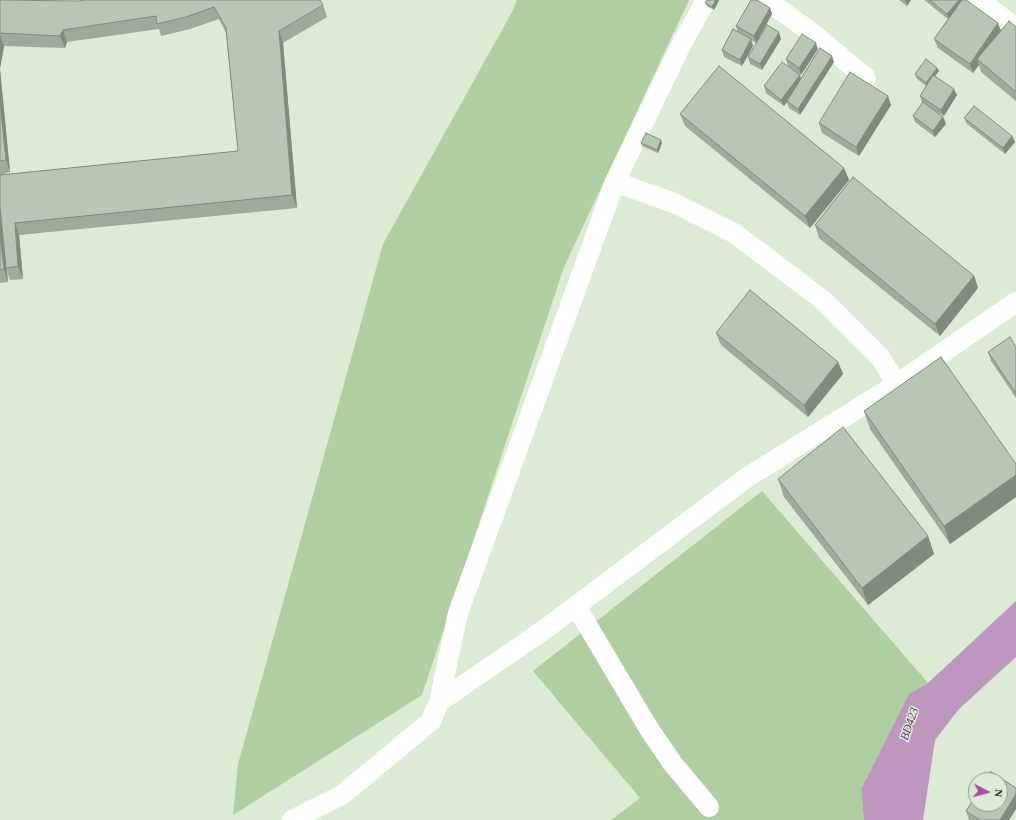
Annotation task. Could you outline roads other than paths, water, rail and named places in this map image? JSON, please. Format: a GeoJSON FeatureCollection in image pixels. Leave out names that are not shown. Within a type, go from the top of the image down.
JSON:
{"type":"FeatureCollection","features":[{"type":"Feature","properties":{"kind":"street"},"geometry":{"type":"LineString","coordinates":[[292,820],[342,795],[431,721],[439,702],[458,613],[615,182],[681,45],[706,0]]}},
{"type":"Feature","properties":{"kind":"street"},"geometry":{"type":"LineString","coordinates":[[766,0],[811,32],[866,78]]}},
{"type":"Feature","properties":{"kind":"street"},"geometry":{"type":"LineString","coordinates":[[979,0],[1016,28]]}},
{"type":"Feature","properties":{"kind":"street"},"geometry":{"type":"LineString","coordinates":[[615,182],[674,203],[734,234],[824,301],[880,357],[897,384]]}},
{"type":"Feature","properties":{"kind":"street"},"geometry":{"type":"LineString","coordinates":[[439,702],[548,627],[746,478],[897,384],[1016,302]]}},
{"type":"Feature","properties":{"kind":"street"},"geometry":{"type":"LineString","coordinates":[[576,606],[649,729],[673,764],[709,807]]}},
{"type":"Feature","properties":{"kind":"water","name":"BD423"},"geometry":{"type":"Polygon","coordinates":[[[1016,601],[1016,657],[959,709],[935,740],[923,820],[864,820],[861,789],[909,694],[928,683],[1016,601]]]}}]}
